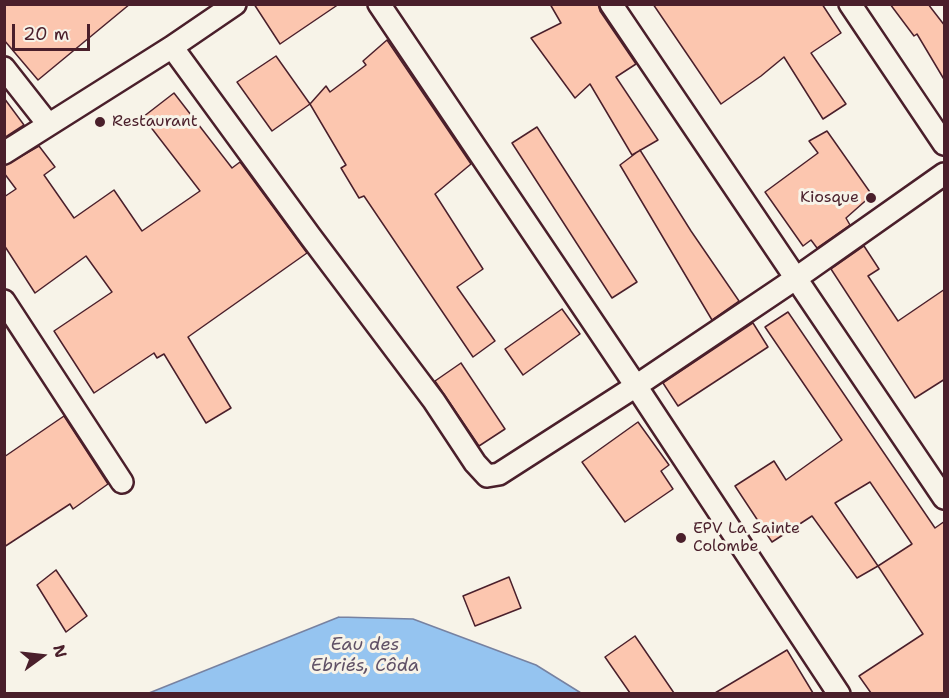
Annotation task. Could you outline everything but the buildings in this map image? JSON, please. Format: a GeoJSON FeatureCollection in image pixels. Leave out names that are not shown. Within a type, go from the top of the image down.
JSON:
{"type":"FeatureCollection","features":[{"type":"Feature","properties":{"kind":"street"},"geometry":{"type":"LineString","coordinates":[[4,153],[172,47],[212,11],[235,4]]}},
{"type":"Feature","properties":{"kind":"street"},"geometry":{"type":"LineString","coordinates":[[379,4],[839,693]]}},
{"type":"Feature","properties":{"kind":"street"},"geometry":{"type":"LineString","coordinates":[[611,4],[945,498]]}},
{"type":"Feature","properties":{"kind":"street"},"geometry":{"type":"LineString","coordinates":[[850,4],[945,144]]}},
{"type":"Feature","properties":{"kind":"street"},"geometry":{"type":"LineString","coordinates":[[172,47],[434,401],[475,463],[487,476],[499,474],[636,386],[945,174]]}},
{"type":"Feature","properties":{"kind":"street"},"geometry":{"type":"LineString","coordinates":[[4,68],[48,124]]}},
{"type":"Feature","properties":{"kind":"street"},"geometry":{"type":"LineString","coordinates":[[4,302],[122,482]]}},
{"type":"Feature","properties":{"kind":"water","name":"Eau des Ebriés, Côda"},"geometry":{"type":"Polygon","coordinates":[[[339,617],[413,619],[536,665],[581,693],[149,693],[339,617]]]}},
{"type":"Feature","properties":{"kind":"place","name":"Restaurant"},"geometry":{"type":"Point","coordinates":[100,122]}},
{"type":"Feature","properties":{"kind":"place","name":"Kiosque"},"geometry":{"type":"Point","coordinates":[871,198]}},
{"type":"Feature","properties":{"kind":"place","name":"EPV La Sainte Colombe"},"geometry":{"type":"Point","coordinates":[681,538]}}]}
